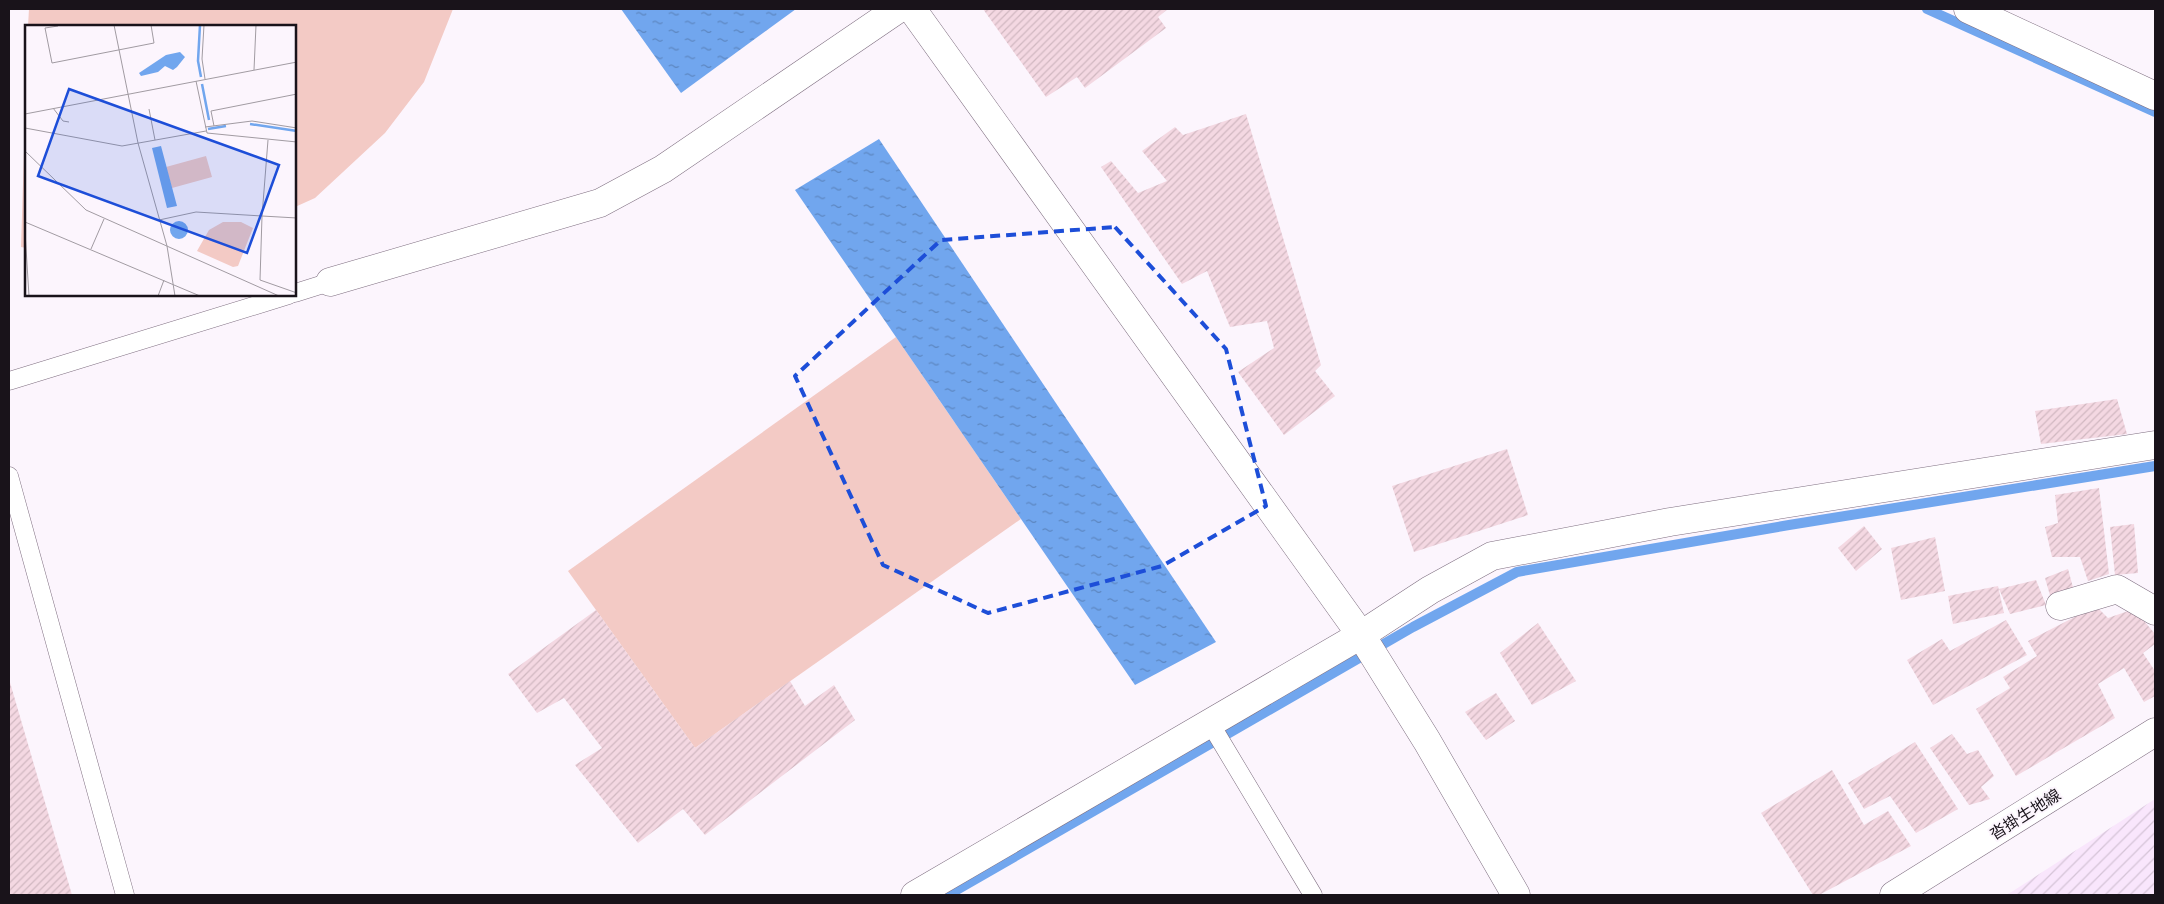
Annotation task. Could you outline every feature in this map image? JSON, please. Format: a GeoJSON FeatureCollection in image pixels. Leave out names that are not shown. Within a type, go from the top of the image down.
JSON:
{"type":"FeatureCollection","features":[{"type":"Feature","properties":{"kind":"street"},"geometry":{"type":"LineString","coordinates":[[330,282],[600,203],[663,169],[898,9]]}},
{"type":"Feature","properties":{"kind":"street"},"geometry":{"type":"LineString","coordinates":[[912,9],[1361,635],[1426,741],[1516,895]]}},
{"type":"Feature","properties":{"kind":"street"},"geometry":{"type":"LineString","coordinates":[[1968,9],[2155,96]]}},
{"type":"Feature","properties":{"kind":"street"},"geometry":{"type":"LineString","coordinates":[[915,895],[1361,635],[1430,590],[1492,556],[1670,522],[2155,445]]}},
{"type":"Feature","properties":{"kind":"street"},"geometry":{"type":"LineString","coordinates":[[2060,606],[2117,589],[2155,611]]}},
{"type":"Feature","properties":{"kind":"street","name":"沓掛生地線"},"geometry":{"type":"LineString","coordinates":[[1894,895],[2155,732]]}},
{"type":"Feature","properties":{"kind":"lane"},"geometry":{"type":"LineString","coordinates":[[296,293],[330,282]]}},
{"type":"Feature","properties":{"kind":"lane"},"geometry":{"type":"LineString","coordinates":[[9,381],[286,296]]}},
{"type":"Feature","properties":{"kind":"lane"},"geometry":{"type":"LineString","coordinates":[[9,476],[125,895]]}},
{"type":"Feature","properties":{"kind":"lane"},"geometry":{"type":"LineString","coordinates":[[1210,723],[1313,895]]}},
{"type":"Feature","properties":{"kind":"highlighted area"},"geometry":{"type":"Polygon","coordinates":[[[1115,227],[1226,349],[1266,506],[1162,566],[988,613],[883,565],[795,376],[941,240],[1115,227]]]}},
{"type":"Feature","properties":{"kind":"shaded area"},"geometry":{"type":"Polygon","coordinates":[[[29,9],[453,9],[424,82],[385,133],[315,198],[296,207],[296,25],[28,25],[29,9]]]}},
{"type":"Feature","properties":{"kind":"shaded area"},"geometry":{"type":"Polygon","coordinates":[[[25,120],[25,248],[21,247],[25,120]]]}},
{"type":"Feature","properties":{"kind":"shaded area"},"geometry":{"type":"Polygon","coordinates":[[[896,337],[1021,519],[695,748],[568,571],[896,337]]]}},
{"type":"Feature","properties":{"kind":"shaded area"},"geometry":{"type":"Polygon","coordinates":[[[2155,799],[2155,895],[2006,895],[2013,891],[2155,799]]]}},
{"type":"Feature","properties":{"kind":"water"},"geometry":{"type":"Polygon","coordinates":[[[621,9],[796,9],[681,93],[621,9]]]}},
{"type":"Feature","properties":{"kind":"water"},"geometry":{"type":"Polygon","coordinates":[[[879,139],[1216,642],[1135,685],[795,190],[879,139]]]}},
{"type":"Feature","properties":{"kind":"building"},"geometry":{"type":"Polygon","coordinates":[[[983,9],[1168,9],[1158,17],[1166,28],[1085,88],[1077,77],[1046,97],[983,9]]]}},
{"type":"Feature","properties":{"kind":"building"},"geometry":{"type":"Polygon","coordinates":[[[1246,114],[1321,365],[1315,371],[1335,396],[1284,435],[1238,372],[1274,348],[1267,321],[1230,327],[1207,271],[1182,284],[1101,167],[1111,161],[1138,193],[1167,181],[1142,151],[1175,127],[1183,135],[1246,114]]]}},
{"type":"Feature","properties":{"kind":"building"},"geometry":{"type":"Polygon","coordinates":[[[2117,399],[2127,434],[2041,444],[2035,411],[2117,399]]]}},
{"type":"Feature","properties":{"kind":"building"},"geometry":{"type":"Polygon","coordinates":[[[1507,449],[1528,515],[1414,552],[1392,486],[1507,449]]]}},
{"type":"Feature","properties":{"kind":"building"},"geometry":{"type":"Polygon","coordinates":[[[2099,488],[2109,574],[2088,581],[2080,557],[2052,557],[2045,527],[2058,523],[2055,495],[2099,488]]]}},
{"type":"Feature","properties":{"kind":"building"},"geometry":{"type":"Polygon","coordinates":[[[2134,524],[2138,573],[2115,575],[2110,527],[2134,524]]]}},
{"type":"Feature","properties":{"kind":"building"},"geometry":{"type":"Polygon","coordinates":[[[1864,526],[1882,549],[1856,571],[1838,548],[1864,526]]]}},
{"type":"Feature","properties":{"kind":"building"},"geometry":{"type":"Polygon","coordinates":[[[1935,537],[1945,591],[1901,600],[1891,548],[1935,537]]]}},
{"type":"Feature","properties":{"kind":"building"},"geometry":{"type":"Polygon","coordinates":[[[2068,569],[2074,591],[2051,599],[2045,578],[2068,569]]]}},
{"type":"Feature","properties":{"kind":"building"},"geometry":{"type":"Polygon","coordinates":[[[2036,580],[2046,605],[2010,614],[1999,589],[2036,580]]]}},
{"type":"Feature","properties":{"kind":"building"},"geometry":{"type":"Polygon","coordinates":[[[1998,586],[2004,613],[1953,624],[1948,596],[1998,586]]]}},
{"type":"Feature","properties":{"kind":"building"},"geometry":{"type":"Polygon","coordinates":[[[2096,606],[2108,618],[2134,609],[2155,634],[2155,644],[2143,653],[2155,671],[2155,696],[2144,702],[2124,668],[2098,684],[2115,718],[2016,776],[1976,709],[2010,688],[2003,677],[2037,656],[2028,641],[2096,606]]]}},
{"type":"Feature","properties":{"kind":"building"},"geometry":{"type":"Polygon","coordinates":[[[596,610],[695,748],[790,681],[805,706],[834,685],[855,720],[705,835],[683,809],[638,843],[575,765],[602,748],[564,698],[537,713],[508,674],[596,610]]]}},
{"type":"Feature","properties":{"kind":"building"},"geometry":{"type":"Polygon","coordinates":[[[2006,620],[2027,655],[1933,705],[1907,660],[1942,639],[1950,651],[2006,620]]]}},
{"type":"Feature","properties":{"kind":"building"},"geometry":{"type":"Polygon","coordinates":[[[1538,623],[1576,681],[1532,705],[1500,653],[1538,623]]]}},
{"type":"Feature","properties":{"kind":"building"},"geometry":{"type":"Polygon","coordinates":[[[9,679],[72,895],[9,895],[9,679]]]}},
{"type":"Feature","properties":{"kind":"building"},"geometry":{"type":"Polygon","coordinates":[[[1496,693],[1515,721],[1486,740],[1465,712],[1496,693]]]}},
{"type":"Feature","properties":{"kind":"building"},"geometry":{"type":"Polygon","coordinates":[[[1952,734],[1967,754],[1978,750],[1994,776],[1981,787],[1990,799],[1969,805],[1930,748],[1952,734]]]}},
{"type":"Feature","properties":{"kind":"building"},"geometry":{"type":"Polygon","coordinates":[[[1915,742],[1958,809],[1916,833],[1890,796],[1864,809],[1848,783],[1915,742]]]}},
{"type":"Feature","properties":{"kind":"building"},"geometry":{"type":"Polygon","coordinates":[[[1832,770],[1864,825],[1888,811],[1911,846],[1819,895],[1813,895],[1761,813],[1832,770]]]}},
{"type":"Feature","properties":{"kind":"waterway"},"geometry":{"type":"LineString","coordinates":[[1927,9],[2155,112]]}},
{"type":"Feature","properties":{"kind":"waterway"},"geometry":{"type":"LineString","coordinates":[[948,895],[1413,627],[1517,572],[1789,525],[2155,466]]}}]}
